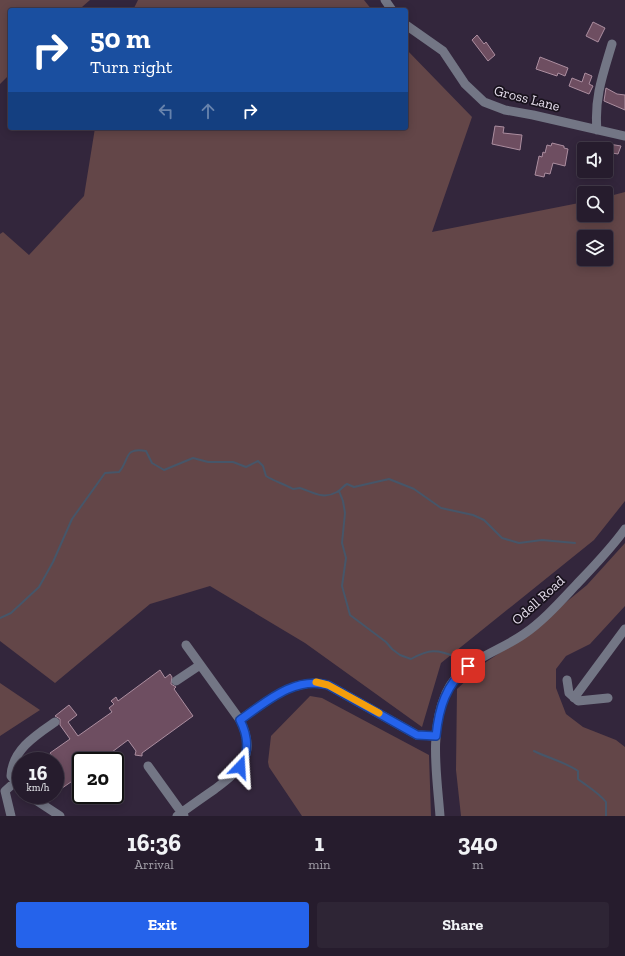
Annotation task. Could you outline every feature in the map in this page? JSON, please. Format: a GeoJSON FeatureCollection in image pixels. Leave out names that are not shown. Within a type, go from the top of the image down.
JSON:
{"type":"FeatureCollection","features":[{"type":"Feature","properties":{"kind":"street","name":"Gross Lane"},"geometry":{"type":"LineString","coordinates":[[408,26],[443,51],[465,84],[484,102],[505,110],[625,136]]}},
{"type":"Feature","properties":{"kind":"street"},"geometry":{"type":"LineString","coordinates":[[597,130],[596,114],[598,93],[612,44]]}},
{"type":"Feature","properties":{"kind":"street","name":"Odell Road"},"geometry":{"type":"LineString","coordinates":[[440,816],[436,736],[443,701],[447,691],[460,673],[477,659],[524,634],[539,622],[583,577],[625,529]]}},
{"type":"Feature","properties":{"kind":"street"},"geometry":{"type":"LineString","coordinates":[[574,698],[625,629]]}},
{"type":"Feature","properties":{"kind":"street"},"geometry":{"type":"LineString","coordinates":[[148,766],[181,815],[233,775],[240,767],[247,752],[245,730],[240,720],[186,645]]}},
{"type":"Feature","properties":{"kind":"street"},"geometry":{"type":"LineString","coordinates":[[176,681],[200,665]]}},
{"type":"Feature","properties":{"kind":"street"},"geometry":{"type":"LineString","coordinates":[[567,680],[569,693],[578,701],[585,702],[608,698]]}},
{"type":"Feature","properties":{"kind":"street"},"geometry":{"type":"LineString","coordinates":[[240,720],[285,690],[316,682],[328,685],[417,735],[436,736]]}},
{"type":"Feature","properties":{"kind":"street"},"geometry":{"type":"LineString","coordinates":[[21,752],[30,740],[55,722]]}},
{"type":"Feature","properties":{"kind":"street"},"geometry":{"type":"LineString","coordinates":[[11,816],[5,791],[12,788]]}},
{"type":"Feature","properties":{"kind":"street"},"geometry":{"type":"LineString","coordinates":[[42,804],[60,816]]}},
{"type":"Feature","properties":{"kind":"shaded area"},"geometry":{"type":"Polygon","coordinates":[[[0,0],[90,0],[83,8],[8,8],[8,76],[0,84],[0,0]]]}},
{"type":"Feature","properties":{"kind":"shaded area"},"geometry":{"type":"Polygon","coordinates":[[[138,0],[364,0],[370,8],[134,8],[138,0]]]}},
{"type":"Feature","properties":{"kind":"shaded area"},"geometry":{"type":"Polygon","coordinates":[[[408,51],[472,117],[432,232],[577,203],[577,222],[613,222],[613,195],[625,192],[625,501],[594,540],[441,663],[422,727],[305,643],[210,586],[150,604],[55,683],[0,641],[0,234],[3,232],[29,255],[84,196],[95,130],[408,130],[408,51]]]}},
{"type":"Feature","properties":{"kind":"shaded area"},"geometry":{"type":"Polygon","coordinates":[[[625,543],[625,606],[590,644],[566,656],[556,669],[556,688],[566,714],[583,727],[616,740],[625,747],[625,816],[461,816],[456,770],[457,689],[486,662],[522,638],[587,585],[625,543]]]}},
{"type":"Feature","properties":{"kind":"shaded area"},"geometry":{"type":"Polygon","coordinates":[[[0,683],[40,710],[0,736],[0,683]]]}},
{"type":"Feature","properties":{"kind":"shaded area"},"geometry":{"type":"Polygon","coordinates":[[[310,696],[322,698],[429,755],[431,816],[302,816],[269,767],[268,762],[271,736],[310,696]]]}},
{"type":"Feature","properties":{"kind":"building"},"geometry":{"type":"Polygon","coordinates":[[[593,22],[605,28],[598,42],[586,36],[593,22]]]}},
{"type":"Feature","properties":{"kind":"building"},"geometry":{"type":"Polygon","coordinates":[[[477,35],[484,44],[486,42],[495,55],[488,61],[472,40],[477,35]]]}},
{"type":"Feature","properties":{"kind":"building"},"geometry":{"type":"Polygon","coordinates":[[[540,57],[568,68],[565,76],[558,73],[557,76],[536,69],[540,57]]]}},
{"type":"Feature","properties":{"kind":"building"},"geometry":{"type":"Polygon","coordinates":[[[585,73],[592,76],[589,84],[593,86],[589,94],[569,86],[572,78],[582,82],[585,73]]]}},
{"type":"Feature","properties":{"kind":"building"},"geometry":{"type":"Polygon","coordinates":[[[606,88],[617,94],[625,95],[625,110],[604,101],[606,88]]]}},
{"type":"Feature","properties":{"kind":"building"},"geometry":{"type":"Polygon","coordinates":[[[495,126],[504,127],[503,133],[522,135],[520,150],[492,144],[495,126]]]}},
{"type":"Feature","properties":{"kind":"building"},"geometry":{"type":"Polygon","coordinates":[[[552,143],[564,146],[564,148],[568,149],[565,166],[553,163],[550,174],[545,173],[544,177],[535,175],[539,156],[542,157],[543,152],[545,153],[547,145],[551,146],[552,143]]]}},
{"type":"Feature","properties":{"kind":"building"},"geometry":{"type":"Polygon","coordinates":[[[613,145],[621,146],[618,154],[613,153],[613,145]]]}},
{"type":"Feature","properties":{"kind":"building"},"geometry":{"type":"Polygon","coordinates":[[[160,670],[165,678],[170,674],[172,677],[171,684],[176,687],[174,689],[193,716],[142,753],[142,756],[135,755],[136,751],[128,740],[112,752],[72,752],[72,781],[64,787],[64,752],[51,752],[70,739],[60,725],[60,719],[55,716],[69,705],[77,715],[68,722],[78,736],[112,712],[109,708],[114,704],[111,701],[116,697],[118,701],[160,670]]]}},
{"type":"Feature","properties":{"kind":"waterway"},"geometry":{"type":"LineString","coordinates":[[0,618],[11,613],[39,587],[53,562],[72,519],[105,473],[119,472],[130,453],[139,450],[146,451],[152,463],[164,470],[193,458],[208,462],[233,462],[246,467],[258,461],[263,466],[266,476],[269,478],[293,489],[300,488],[323,495],[337,492],[347,484],[354,487],[389,479],[414,489],[441,508],[473,515],[484,520],[502,538],[519,543],[542,540],[575,543]]}},
{"type":"Feature","properties":{"kind":"waterway"},"geometry":{"type":"LineString","coordinates":[[339,491],[343,501],[345,513],[342,543],[346,558],[342,586],[350,615],[386,642],[400,655],[411,659],[423,653],[438,651],[456,657]]}},
{"type":"Feature","properties":{"kind":"waterway"},"geometry":{"type":"LineString","coordinates":[[534,751],[568,765],[578,771],[578,779],[596,792],[606,802],[606,816]]}},
{"type":"Feature","properties":{"kind":"slow traffic"},"geometry":{"type":"LineString","coordinates":[[316,682],[328,685],[379,713]]}},
{"type":"Feature","properties":{"kind":"route"},"geometry":{"type":"LineString","coordinates":[[240,767],[247,752],[245,730],[240,720],[272,697],[285,690],[316,682],[328,685],[417,735],[436,736],[437,725],[447,691],[452,682],[468,666]]}}]}
